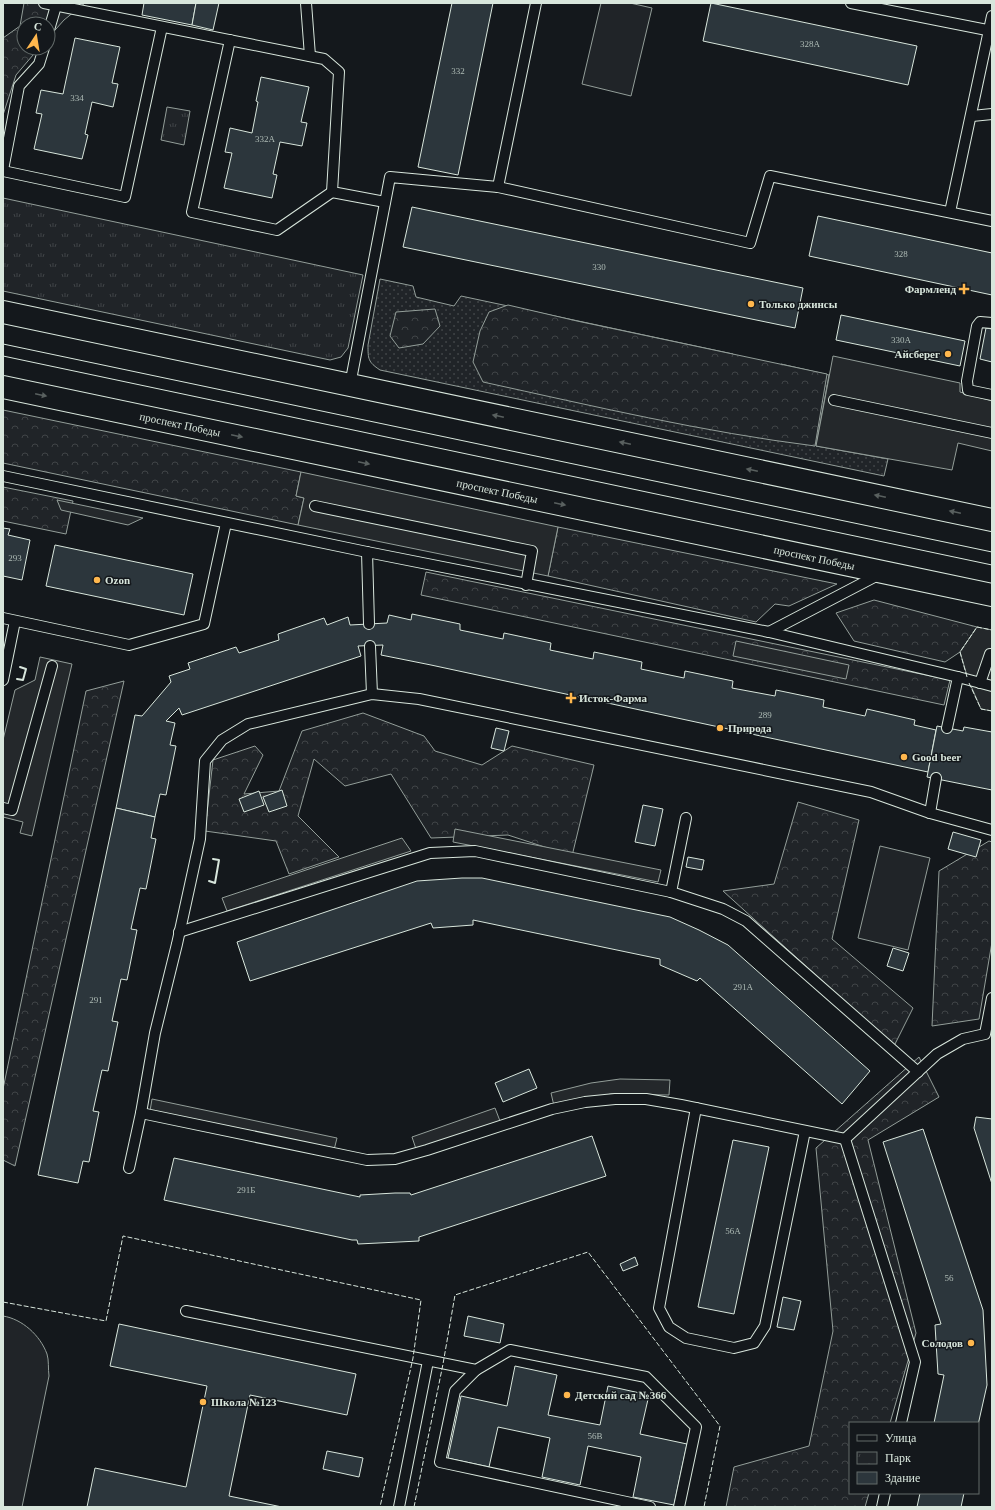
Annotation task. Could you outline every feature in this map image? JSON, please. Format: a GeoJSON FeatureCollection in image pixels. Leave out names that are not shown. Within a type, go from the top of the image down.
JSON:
{"type":"FeatureCollection","features":[{"type":"Feature","properties":{"kind":"main road"},"geometry":{"type":"LineString","coordinates":[[3,312],[992,520]]}},
{"type":"Feature","properties":{"kind":"main road","name":"проспект Победы"},"geometry":{"type":"LineString","coordinates":[[3,387],[992,595]]}},
{"type":"Feature","properties":{"kind":"lane"},"geometry":{"type":"LineString","coordinates":[[44,3],[324,59],[339,72],[332,192]]}},
{"type":"Feature","properties":{"kind":"lane"},"geometry":{"type":"LineString","coordinates":[[306,3],[310,56]]}},
{"type":"Feature","properties":{"kind":"lane"},"geometry":{"type":"LineString","coordinates":[[498,187],[536,3]]}},
{"type":"Feature","properties":{"kind":"lane"},"geometry":{"type":"LineString","coordinates":[[850,3],[990,31]]}},
{"type":"Feature","properties":{"kind":"lane"},"geometry":{"type":"LineString","coordinates":[[53,16],[56,6]]}},
{"type":"Feature","properties":{"kind":"lane"},"geometry":{"type":"LineString","coordinates":[[950,212],[972,116],[992,16]]}},
{"type":"Feature","properties":{"kind":"lane"},"geometry":{"type":"LineString","coordinates":[[42,56],[39,64],[19,86],[3,171],[125,197],[162,27]]}},
{"type":"Feature","properties":{"kind":"lane"},"geometry":{"type":"LineString","coordinates":[[230,40],[192,212],[277,230],[332,192],[385,202]]}},
{"type":"Feature","properties":{"kind":"lane"},"geometry":{"type":"LineString","coordinates":[[972,116],[992,114]]}},
{"type":"Feature","properties":{"kind":"lane"},"geometry":{"type":"LineString","coordinates":[[350,386],[390,177],[498,187],[750,243],[770,176],[992,221]]}},
{"type":"Feature","properties":{"kind":"lane"},"geometry":{"type":"LineString","coordinates":[[992,323],[980,322],[977,326],[967,381],[968,390],[992,395]]}},
{"type":"Feature","properties":{"kind":"lane"},"geometry":{"type":"LineString","coordinates":[[834,400],[992,432]]}},
{"type":"Feature","properties":{"kind":"lane"},"geometry":{"type":"LineString","coordinates":[[3,476],[526,585],[769,632],[992,686]]}},
{"type":"Feature","properties":{"kind":"lane"},"geometry":{"type":"LineString","coordinates":[[315,506],[532,551],[526,585]]}},
{"type":"Feature","properties":{"kind":"lane"},"geometry":{"type":"LineString","coordinates":[[3,618],[129,645],[204,624],[226,523]]}},
{"type":"Feature","properties":{"kind":"lane"},"geometry":{"type":"LineString","coordinates":[[367,552],[369,624]]}},
{"type":"Feature","properties":{"kind":"lane"},"geometry":{"type":"LineString","coordinates":[[769,632],[884,572]]}},
{"type":"Feature","properties":{"kind":"lane"},"geometry":{"type":"LineString","coordinates":[[3,680],[16,621]]}},
{"type":"Feature","properties":{"kind":"lane"},"geometry":{"type":"LineString","coordinates":[[370,646],[372,694]]}},
{"type":"Feature","properties":{"kind":"lane"},"geometry":{"type":"LineString","coordinates":[[980,683],[990,654],[992,654]]}},
{"type":"Feature","properties":{"kind":"lane"},"geometry":{"type":"LineString","coordinates":[[3,808],[12,810],[52,666]]}},
{"type":"Feature","properties":{"kind":"lane"},"geometry":{"type":"LineString","coordinates":[[947,728],[958,677]]}},
{"type":"Feature","properties":{"kind":"lane"},"geometry":{"type":"LineString","coordinates":[[129,1168],[141,1113],[155,1033],[200,839],[205,761],[222,740],[248,724],[372,694],[419,699],[871,792],[930,813],[992,830]]}},
{"type":"Feature","properties":{"kind":"lane"},"geometry":{"type":"LineString","coordinates":[[930,813],[936,778]]}},
{"type":"Feature","properties":{"kind":"lane"},"geometry":{"type":"LineString","coordinates":[[671,892],[686,818]]}},
{"type":"Feature","properties":{"kind":"lane"},"geometry":{"type":"LineString","coordinates":[[179,932],[430,853],[475,851],[671,892],[723,909],[746,921],[918,1072]]}},
{"type":"Feature","properties":{"kind":"lane"},"geometry":{"type":"LineString","coordinates":[[845,1139],[937,1054],[963,1039],[989,1035],[992,998]]}},
{"type":"Feature","properties":{"kind":"lane"},"geometry":{"type":"LineString","coordinates":[[141,1113],[367,1160],[395,1159],[552,1109],[585,1102],[615,1099],[646,1099],[845,1139]]}},
{"type":"Feature","properties":{"kind":"lane"},"geometry":{"type":"LineString","coordinates":[[696,1108],[659,1308],[669,1327],[686,1338],[734,1348],[754,1343],[764,1326],[805,1131]]}},
{"type":"Feature","properties":{"kind":"lane"},"geometry":{"type":"LineString","coordinates":[[845,1139],[915,1362],[901,1422]]}},
{"type":"Feature","properties":{"kind":"lane"},"geometry":{"type":"LineString","coordinates":[[186,1311],[476,1370]]}},
{"type":"Feature","properties":{"kind":"lane"},"geometry":{"type":"LineString","coordinates":[[650,1507],[440,1462],[454,1391],[476,1370],[510,1350],[646,1377],[696,1427],[679,1507]]}},
{"type":"Feature","properties":{"kind":"lane"},"geometry":{"type":"LineString","coordinates":[[399,1507],[428,1361]]}},
{"type":"Feature","properties":{"kind":"lane"},"geometry":{"type":"LineString","coordinates":[[882,1507],[885,1494]]}},
{"type":"Feature","properties":{"kind":"green space"},"geometry":{"type":"Polygon","coordinates":[[[24,3],[85,3],[64,20],[56,29],[56,16],[22,16],[24,3]]]}},
{"type":"Feature","properties":{"kind":"green space"},"geometry":{"type":"Polygon","coordinates":[[[601,3],[630,3],[652,8],[631,96],[582,84],[601,3]]]}},
{"type":"Feature","properties":{"kind":"green space"},"geometry":{"type":"Polygon","coordinates":[[[16,29],[16,56],[32,56],[16,75],[3,115],[3,38],[16,29]]]}},
{"type":"Feature","properties":{"kind":"green space"},"geometry":{"type":"Polygon","coordinates":[[[167,107],[190,111],[184,145],[161,140],[167,107]]]}},
{"type":"Feature","properties":{"kind":"green space"},"geometry":{"type":"Polygon","coordinates":[[[3,198],[363,275],[348,348],[341,357],[330,360],[3,291],[3,198]]]}},
{"type":"Feature","properties":{"kind":"green space"},"geometry":{"type":"Polygon","coordinates":[[[380,279],[413,286],[416,297],[454,306],[461,296],[733,354],[736,365],[773,373],[781,364],[829,375],[816,446],[888,459],[884,476],[380,370],[373,365],[370,360],[368,345],[380,279]]]}},
{"type":"Feature","properties":{"kind":"green space"},"geometry":{"type":"Polygon","coordinates":[[[508,305],[827,374],[815,446],[690,426],[483,382],[473,362],[480,331],[489,312],[508,305]]]}},
{"type":"Feature","properties":{"kind":"green space"},"geometry":{"type":"Polygon","coordinates":[[[435,309],[440,326],[423,344],[399,348],[390,336],[396,312],[435,309]]]}},
{"type":"Feature","properties":{"kind":"green space"},"geometry":{"type":"Polygon","coordinates":[[[3,410],[301,472],[296,496],[304,498],[298,525],[3,463],[3,410]]]}},
{"type":"Feature","properties":{"kind":"green space"},"geometry":{"type":"Polygon","coordinates":[[[3,487],[73,501],[66,534],[3,521],[3,487]]]}},
{"type":"Feature","properties":{"kind":"green space"},"geometry":{"type":"Polygon","coordinates":[[[558,527],[837,584],[789,606],[775,604],[756,622],[548,576],[558,527]]]}},
{"type":"Feature","properties":{"kind":"green space"},"geometry":{"type":"Polygon","coordinates":[[[426,572],[950,680],[944,705],[421,595],[426,572]]]}},
{"type":"Feature","properties":{"kind":"green space"},"geometry":{"type":"Polygon","coordinates":[[[874,600],[977,627],[960,652],[945,662],[854,641],[836,613],[874,600]]]}},
{"type":"Feature","properties":{"kind":"green space"},"geometry":{"type":"Polygon","coordinates":[[[124,681],[15,1166],[3,1160],[3,1089],[86,691],[124,681]]]}},
{"type":"Feature","properties":{"kind":"green space"},"geometry":{"type":"Polygon","coordinates":[[[363,713],[424,736],[435,751],[482,765],[512,746],[594,765],[572,856],[508,835],[431,838],[391,774],[345,786],[314,759],[298,816],[339,857],[289,874],[276,841],[205,831],[213,760],[255,746],[263,755],[244,794],[279,791],[302,731],[363,713]]]}},
{"type":"Feature","properties":{"kind":"green space"},"geometry":{"type":"Polygon","coordinates":[[[798,802],[859,820],[832,939],[913,1008],[894,1046],[723,891],[774,884],[798,802]]]}},
{"type":"Feature","properties":{"kind":"green space"},"geometry":{"type":"Polygon","coordinates":[[[989,841],[992,842],[992,942],[979,1019],[932,1026],[939,871],[989,841]]]}},
{"type":"Feature","properties":{"kind":"green space"},"geometry":{"type":"Polygon","coordinates":[[[880,846],[930,858],[908,950],[858,938],[880,846]]]}},
{"type":"Feature","properties":{"kind":"green space"},"geometry":{"type":"Polygon","coordinates":[[[919,1057],[939,1097],[868,1140],[916,1333],[890,1422],[849,1422],[849,1494],[869,1494],[865,1507],[726,1507],[734,1467],[809,1446],[833,1331],[816,1148],[919,1057]]]}},
{"type":"Feature","properties":{"kind":"green space"},"geometry":{"type":"Polygon","coordinates":[[[3,1316],[17,1321],[30,1329],[40,1340],[48,1359],[49,1376],[22,1507],[3,1507],[3,1316]]]}},
{"type":"Feature","properties":{"kind":"shaded area"},"geometry":{"type":"Polygon","coordinates":[[[833,356],[960,383],[960,392],[992,401],[992,451],[958,443],[952,470],[816,446],[833,356]]]}},
{"type":"Feature","properties":{"kind":"shaded area"},"geometry":{"type":"Polygon","coordinates":[[[301,472],[558,527],[548,576],[298,525],[304,498],[296,496],[301,472]]]}},
{"type":"Feature","properties":{"kind":"shaded area"},"geometry":{"type":"Polygon","coordinates":[[[57,500],[143,518],[128,525],[61,510],[57,500]]]}},
{"type":"Feature","properties":{"kind":"shaded area"},"geometry":{"type":"Polygon","coordinates":[[[977,627],[992,630],[992,711],[981,709],[968,679],[960,652],[977,627]]]}},
{"type":"Feature","properties":{"kind":"shaded area"},"geometry":{"type":"Polygon","coordinates":[[[736,641],[849,665],[846,679],[733,656],[736,641]]]}},
{"type":"Feature","properties":{"kind":"shaded area"},"geometry":{"type":"Polygon","coordinates":[[[40,657],[72,664],[32,836],[20,833],[23,822],[3,817],[3,740],[15,690],[35,680],[40,657]]]}},
{"type":"Feature","properties":{"kind":"shaded area"},"geometry":{"type":"Polygon","coordinates":[[[455,829],[661,870],[658,882],[453,842],[455,829]]]}},
{"type":"Feature","properties":{"kind":"shaded area"},"geometry":{"type":"Polygon","coordinates":[[[402,838],[411,851],[227,911],[222,898],[402,838]]]}},
{"type":"Feature","properties":{"kind":"shaded area"},"geometry":{"type":"Polygon","coordinates":[[[620,1079],[670,1080],[669,1095],[611,1094],[554,1106],[551,1093],[591,1083],[620,1079]]]}},
{"type":"Feature","properties":{"kind":"shaded area"},"geometry":{"type":"Polygon","coordinates":[[[152,1099],[337,1138],[334,1150],[150,1111],[152,1099]]]}},
{"type":"Feature","properties":{"kind":"shaded area"},"geometry":{"type":"Polygon","coordinates":[[[495,1108],[500,1121],[416,1149],[412,1137],[495,1108]]]}},
{"type":"Feature","properties":{"kind":"building"},"geometry":{"type":"Polygon","coordinates":[[[144,3],[196,3],[192,25],[142,15],[144,3]]]}},
{"type":"Feature","properties":{"kind":"building"},"geometry":{"type":"Polygon","coordinates":[[[196,3],[219,3],[213,30],[192,25],[196,3]]]}},
{"type":"Feature","properties":{"kind":"building"},"geometry":{"type":"Polygon","coordinates":[[[452,3],[493,3],[458,175],[418,167],[452,3]]]}},
{"type":"Feature","properties":{"kind":"building"},"geometry":{"type":"Polygon","coordinates":[[[711,3],[917,46],[908,85],[703,41],[711,3]]]}},
{"type":"Feature","properties":{"kind":"building"},"geometry":{"type":"Polygon","coordinates":[[[75,38],[120,47],[112,83],[118,84],[113,107],[92,102],[85,134],[88,135],[82,159],[34,149],[42,114],[36,113],[41,90],[63,94],[75,38]]]}},
{"type":"Feature","properties":{"kind":"building"},"geometry":{"type":"Polygon","coordinates":[[[261,77],[309,87],[301,122],[307,123],[302,146],[280,142],[273,174],[277,175],[272,198],[224,188],[232,153],[225,152],[230,128],[252,133],[261,77]]]}},
{"type":"Feature","properties":{"kind":"building"},"geometry":{"type":"Polygon","coordinates":[[[412,207],[803,288],[795,328],[403,247],[412,207]]]}},
{"type":"Feature","properties":{"kind":"building"},"geometry":{"type":"Polygon","coordinates":[[[818,216],[992,253],[992,295],[809,256],[818,216]]]}},
{"type":"Feature","properties":{"kind":"building"},"geometry":{"type":"Polygon","coordinates":[[[841,315],[965,341],[960,366],[836,340],[841,315]]]}},
{"type":"Feature","properties":{"kind":"building"},"geometry":{"type":"Polygon","coordinates":[[[986,328],[992,329],[992,362],[980,359],[986,328]]]}},
{"type":"Feature","properties":{"kind":"building"},"geometry":{"type":"Polygon","coordinates":[[[3,528],[10,529],[8,535],[30,540],[22,580],[3,576],[3,528]]]}},
{"type":"Feature","properties":{"kind":"building"},"geometry":{"type":"Polygon","coordinates":[[[55,545],[193,574],[184,615],[46,586],[55,545]]]}},
{"type":"Feature","properties":{"kind":"building"},"geometry":{"type":"Polygon","coordinates":[[[412,614],[460,624],[460,630],[503,639],[504,633],[551,643],[550,650],[593,659],[594,652],[642,662],[641,669],[684,678],[685,671],[733,681],[732,688],[775,696],[776,690],[824,700],[823,707],[865,716],[867,709],[915,720],[914,725],[936,730],[928,772],[381,655],[383,645],[358,646],[361,656],[182,715],[179,708],[166,721],[175,723],[170,745],[176,746],[166,795],[160,794],[155,817],[116,808],[135,715],[142,716],[171,682],[169,676],[190,669],[188,663],[236,647],[239,653],[279,640],[278,634],[324,618],[327,625],[348,617],[350,625],[387,623],[389,615],[411,620],[412,614]]]}},
{"type":"Feature","properties":{"kind":"building"},"geometry":{"type":"Polygon","coordinates":[[[937,726],[963,731],[964,727],[992,732],[992,790],[927,777],[937,726]]]}},
{"type":"Feature","properties":{"kind":"building"},"geometry":{"type":"Polygon","coordinates":[[[496,728],[509,731],[504,751],[491,748],[496,728]]]}},
{"type":"Feature","properties":{"kind":"building"},"geometry":{"type":"Polygon","coordinates":[[[282,790],[287,806],[269,812],[263,797],[282,790]]]}},
{"type":"Feature","properties":{"kind":"building"},"geometry":{"type":"Polygon","coordinates":[[[259,791],[264,805],[244,812],[239,799],[259,791]]]}},
{"type":"Feature","properties":{"kind":"building"},"geometry":{"type":"Polygon","coordinates":[[[643,805],[663,809],[655,846],[635,842],[643,805]]]}},
{"type":"Feature","properties":{"kind":"building"},"geometry":{"type":"Polygon","coordinates":[[[116,808],[155,817],[151,838],[156,839],[146,889],[140,888],[131,929],[137,930],[127,980],[121,979],[112,1021],[118,1022],[108,1071],[102,1070],[93,1111],[99,1112],[89,1162],[83,1161],[78,1183],[38,1175],[116,808]]]}},
{"type":"Feature","properties":{"kind":"building"},"geometry":{"type":"Polygon","coordinates":[[[953,832],[981,840],[976,857],[948,849],[953,832]]]}},
{"type":"Feature","properties":{"kind":"building"},"geometry":{"type":"Polygon","coordinates":[[[688,857],[704,860],[702,870],[686,867],[688,857]]]}},
{"type":"Feature","properties":{"kind":"building"},"geometry":{"type":"Polygon","coordinates":[[[482,878],[670,917],[699,930],[728,945],[870,1071],[842,1104],[700,978],[697,981],[660,965],[660,959],[473,920],[473,925],[433,928],[431,923],[250,981],[237,942],[417,881],[482,878]]]}},
{"type":"Feature","properties":{"kind":"building"},"geometry":{"type":"Polygon","coordinates":[[[893,948],[909,953],[903,971],[887,966],[893,948]]]}},
{"type":"Feature","properties":{"kind":"building"},"geometry":{"type":"Polygon","coordinates":[[[529,1069],[537,1088],[503,1102],[495,1083],[529,1069]]]}},
{"type":"Feature","properties":{"kind":"building"},"geometry":{"type":"Polygon","coordinates":[[[976,1117],[992,1119],[992,1184],[974,1128],[976,1117]]]}},
{"type":"Feature","properties":{"kind":"building"},"geometry":{"type":"Polygon","coordinates":[[[923,1129],[983,1310],[987,1385],[979,1422],[934,1422],[944,1375],[938,1374],[935,1325],[941,1324],[883,1142],[923,1129]]]}},
{"type":"Feature","properties":{"kind":"building"},"geometry":{"type":"Polygon","coordinates":[[[592,1136],[606,1176],[419,1237],[419,1241],[358,1244],[357,1240],[164,1200],[174,1158],[360,1197],[360,1195],[395,1193],[410,1193],[411,1195],[592,1136]]]}},
{"type":"Feature","properties":{"kind":"building"},"geometry":{"type":"Polygon","coordinates":[[[733,1140],[769,1147],[734,1314],[698,1307],[733,1140]]]}},
{"type":"Feature","properties":{"kind":"building"},"geometry":{"type":"Polygon","coordinates":[[[635,1257],[638,1265],[623,1271],[620,1264],[635,1257]]]}},
{"type":"Feature","properties":{"kind":"building"},"geometry":{"type":"Polygon","coordinates":[[[783,1297],[801,1301],[794,1330],[777,1327],[783,1297]]]}},
{"type":"Feature","properties":{"kind":"building"},"geometry":{"type":"Polygon","coordinates":[[[468,1316],[504,1324],[500,1343],[464,1336],[468,1316]]]}},
{"type":"Feature","properties":{"kind":"building"},"geometry":{"type":"Polygon","coordinates":[[[119,1324],[356,1374],[347,1415],[250,1395],[229,1496],[282,1507],[87,1507],[95,1468],[186,1487],[207,1386],[110,1366],[119,1324]]]}},
{"type":"Feature","properties":{"kind":"building"},"geometry":{"type":"Polygon","coordinates":[[[515,1366],[557,1375],[548,1415],[600,1425],[608,1386],[649,1395],[640,1434],[687,1444],[674,1505],[633,1497],[641,1457],[588,1446],[580,1485],[542,1477],[550,1438],[498,1427],[489,1467],[448,1458],[461,1396],[507,1406],[515,1366]]]}},
{"type":"Feature","properties":{"kind":"building"},"geometry":{"type":"Polygon","coordinates":[[[327,1451],[363,1458],[359,1477],[323,1469],[327,1451]]]}},
{"type":"Feature","properties":{"kind":"building"},"geometry":{"type":"Polygon","coordinates":[[[920,1494],[964,1494],[961,1507],[917,1507],[920,1494]]]}},
{"type":"Feature","properties":{"kind":"tram line"},"geometry":{"type":"LineString","coordinates":[[3,344],[992,552]]}},
{"type":"Feature","properties":{"kind":"tram line"},"geometry":{"type":"LineString","coordinates":[[3,356],[992,565]]}},
{"type":"Feature","properties":{"kind":"fence"},"geometry":{"type":"LineString","coordinates":[[967,677],[960,652],[977,627],[992,630]]}},
{"type":"Feature","properties":{"kind":"fence"},"geometry":{"type":"LineString","coordinates":[[969,683],[981,709],[992,711]]}},
{"type":"Feature","properties":{"kind":"fence"},"geometry":{"type":"LineString","coordinates":[[3,1302],[106,1321],[123,1236],[421,1300],[413,1358],[380,1507]]}},
{"type":"Feature","properties":{"kind":"fence"},"geometry":{"type":"LineString","coordinates":[[414,1507],[443,1364],[455,1295],[588,1252],[720,1426],[704,1507]]}},
{"type":"Feature","properties":{"kind":"wall"},"geometry":{"type":"LineString","coordinates":[[17,679],[23,680],[26,669],[20,667]]}},
{"type":"Feature","properties":{"kind":"wall"},"geometry":{"type":"LineString","coordinates":[[209,881],[215,883],[219,860],[213,859]]}},
{"type":"Feature","properties":{"kind":"place","name":"Фармленд"},"geometry":{"type":"Point","coordinates":[964,289]}},
{"type":"Feature","properties":{"kind":"place","name":"Только джинсы"},"geometry":{"type":"Point","coordinates":[751,304]}},
{"type":"Feature","properties":{"kind":"place","name":"Айсберег"},"geometry":{"type":"Point","coordinates":[948,354]}},
{"type":"Feature","properties":{"kind":"place","name":"Ozon"},"geometry":{"type":"Point","coordinates":[97,580]}},
{"type":"Feature","properties":{"kind":"place","name":"Исток-Фарма"},"geometry":{"type":"Point","coordinates":[571,698]}},
{"type":"Feature","properties":{"kind":"place","name":"Природа"},"geometry":{"type":"Point","coordinates":[720,728]}},
{"type":"Feature","properties":{"kind":"place","name":"Good beer"},"geometry":{"type":"Point","coordinates":[904,757]}},
{"type":"Feature","properties":{"kind":"place","name":"Солодов"},"geometry":{"type":"Point","coordinates":[971,1343]}},
{"type":"Feature","properties":{"kind":"place","name":"Детский сад №366"},"geometry":{"type":"Point","coordinates":[567,1395]}},
{"type":"Feature","properties":{"kind":"place","name":"Школа №123"},"geometry":{"type":"Point","coordinates":[203,1402]}}]}
